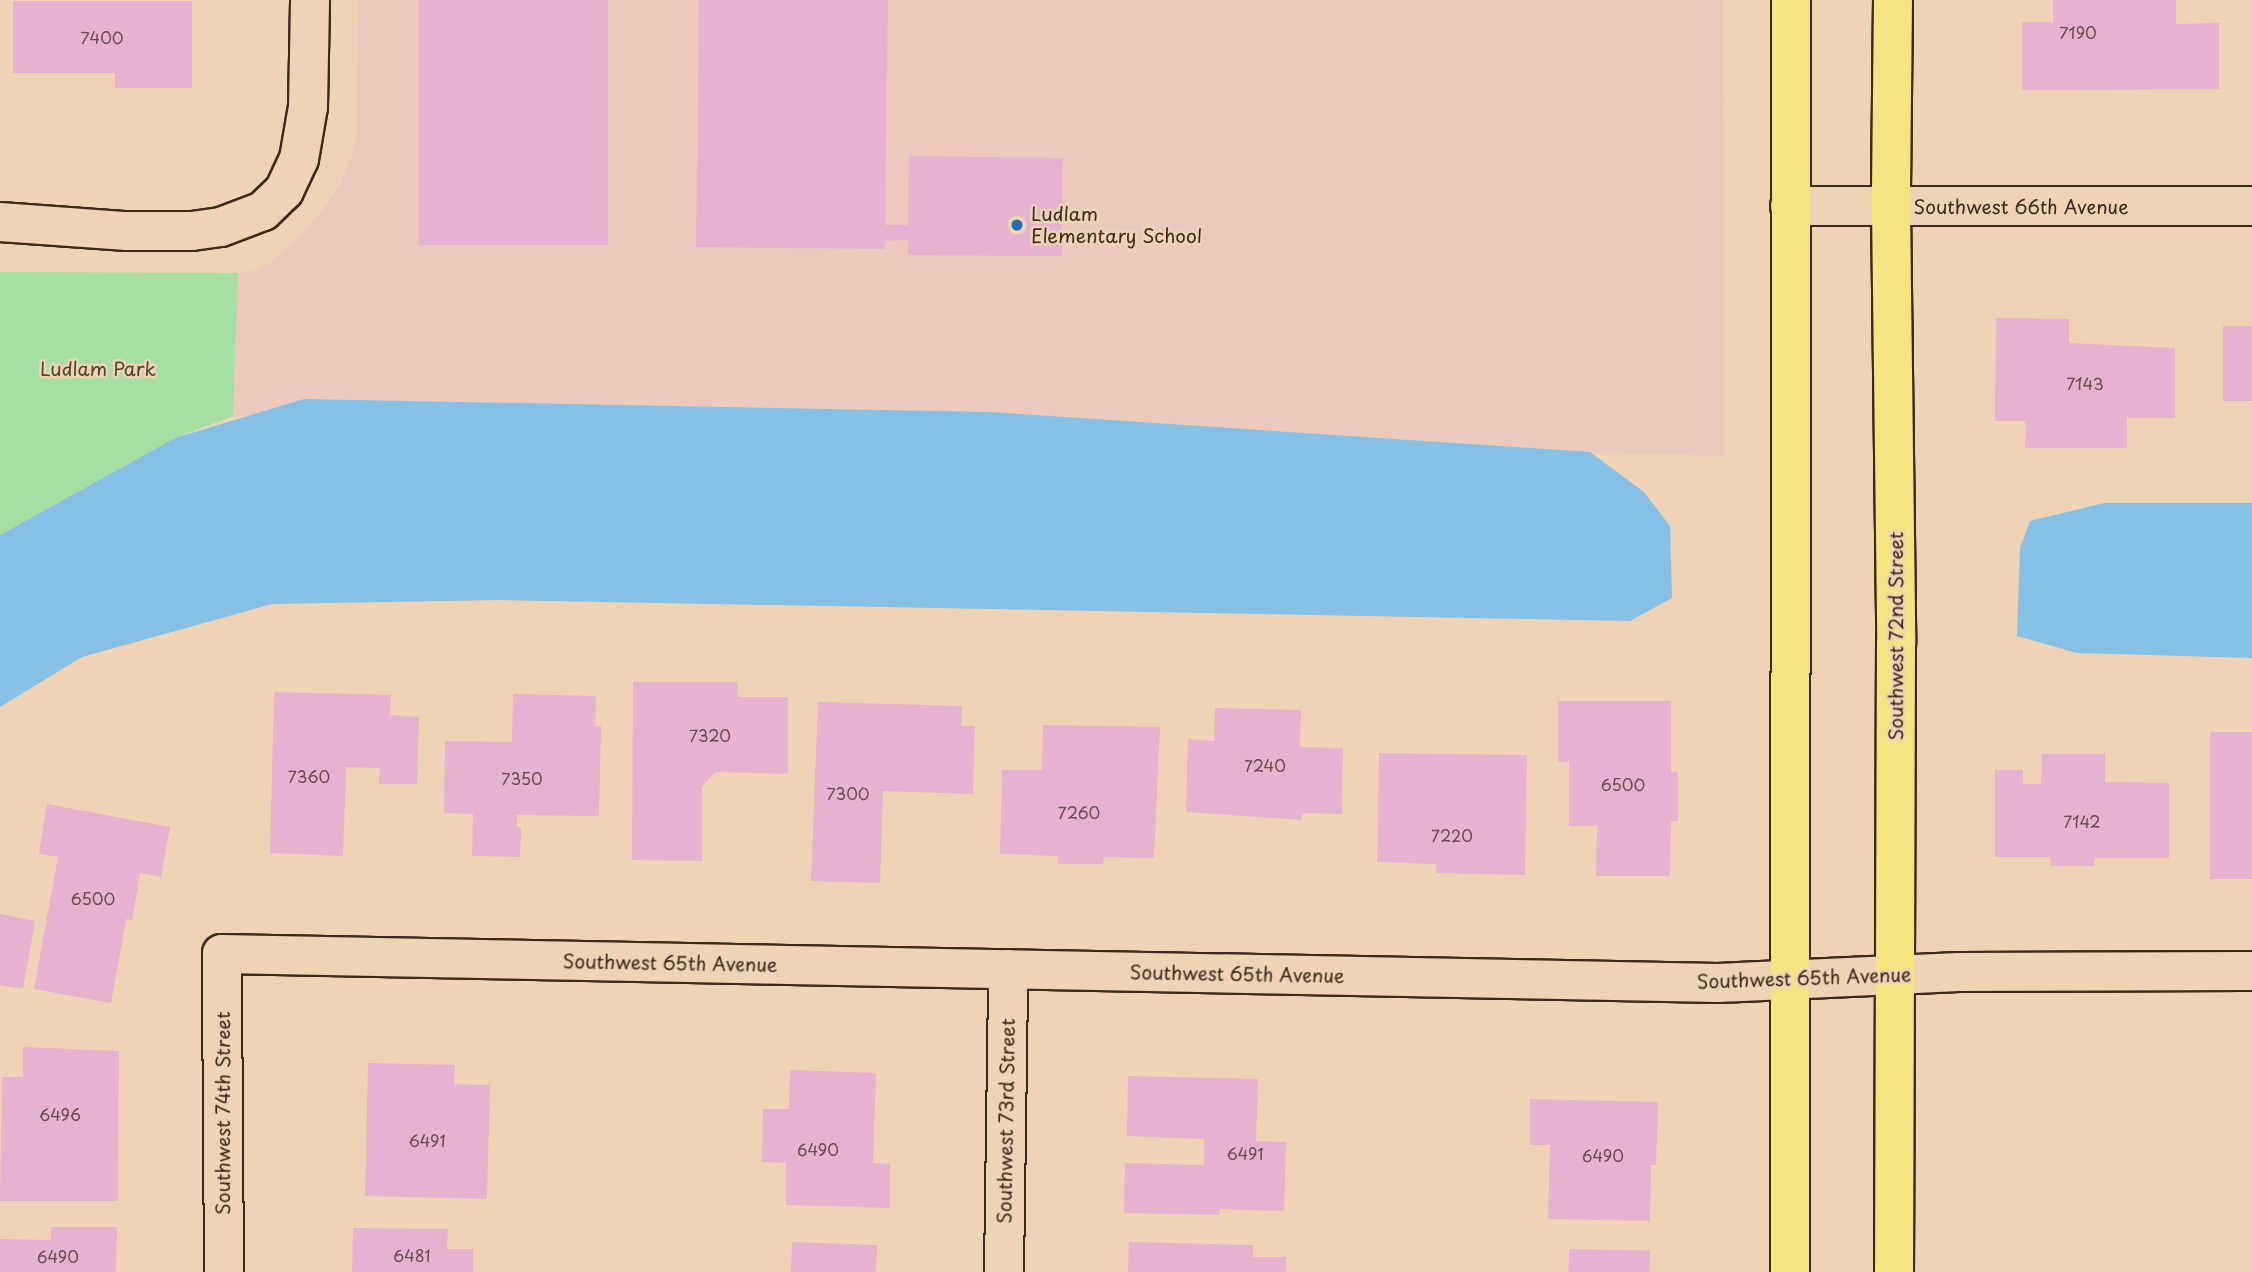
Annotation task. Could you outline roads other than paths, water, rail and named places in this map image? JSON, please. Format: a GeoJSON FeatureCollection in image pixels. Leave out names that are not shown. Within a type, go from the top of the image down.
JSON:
{"type":"FeatureCollection","features":[{"type":"Feature","properties":{"kind":"main road"},"geometry":{"type":"LineString","coordinates":[[1790,1272],[1791,0]]}},
{"type":"Feature","properties":{"kind":"main road","name":"Southwest 72nd Street"},"geometry":{"type":"LineString","coordinates":[[1893,0],[1891,207],[1896,643],[1894,1272]]}},
{"type":"Feature","properties":{"kind":"street"},"geometry":{"type":"LineString","coordinates":[[0,222],[127,231],[192,231],[221,226],[263,211],[284,191],[299,159],[308,107],[310,0]]}},
{"type":"Feature","properties":{"kind":"street","name":"Southwest 66th Avenue"},"geometry":{"type":"LineString","coordinates":[[1790,206],[2252,206]]}},
{"type":"Feature","properties":{"kind":"street","name":"Southwest 65th Avenue"},"geometry":{"type":"LineString","coordinates":[[222,954],[1718,983],[1896,975],[2252,971]]}},
{"type":"Feature","properties":{"kind":"street","name":"Southwest 74th Street"},"geometry":{"type":"LineString","coordinates":[[222,954],[224,1272]]}},
{"type":"Feature","properties":{"kind":"street","name":"Southwest 73rd Street"},"geometry":{"type":"LineString","coordinates":[[1004,1272],[1008,970]]}},
{"type":"Feature","properties":{"kind":"water"},"geometry":{"type":"Polygon","coordinates":[[[304,399],[990,412],[1590,452],[1644,492],[1670,526],[1672,598],[1630,621],[501,600],[272,604],[82,657],[0,707],[0,535],[175,438],[304,399]]]}},
{"type":"Feature","properties":{"kind":"water"},"geometry":{"type":"Polygon","coordinates":[[[2104,503],[2252,503],[2252,658],[2077,653],[2017,636],[2020,548],[2030,521],[2104,503]]]}},
{"type":"Feature","properties":{"kind":"place","name":"Ludlam Elementary School"},"geometry":{"type":"Point","coordinates":[1017,225]}},
{"type":"Feature","properties":{"kind":"park label","name":"Ludlam Park"},"geometry":{"type":"Point","coordinates":[98,369]}}]}
